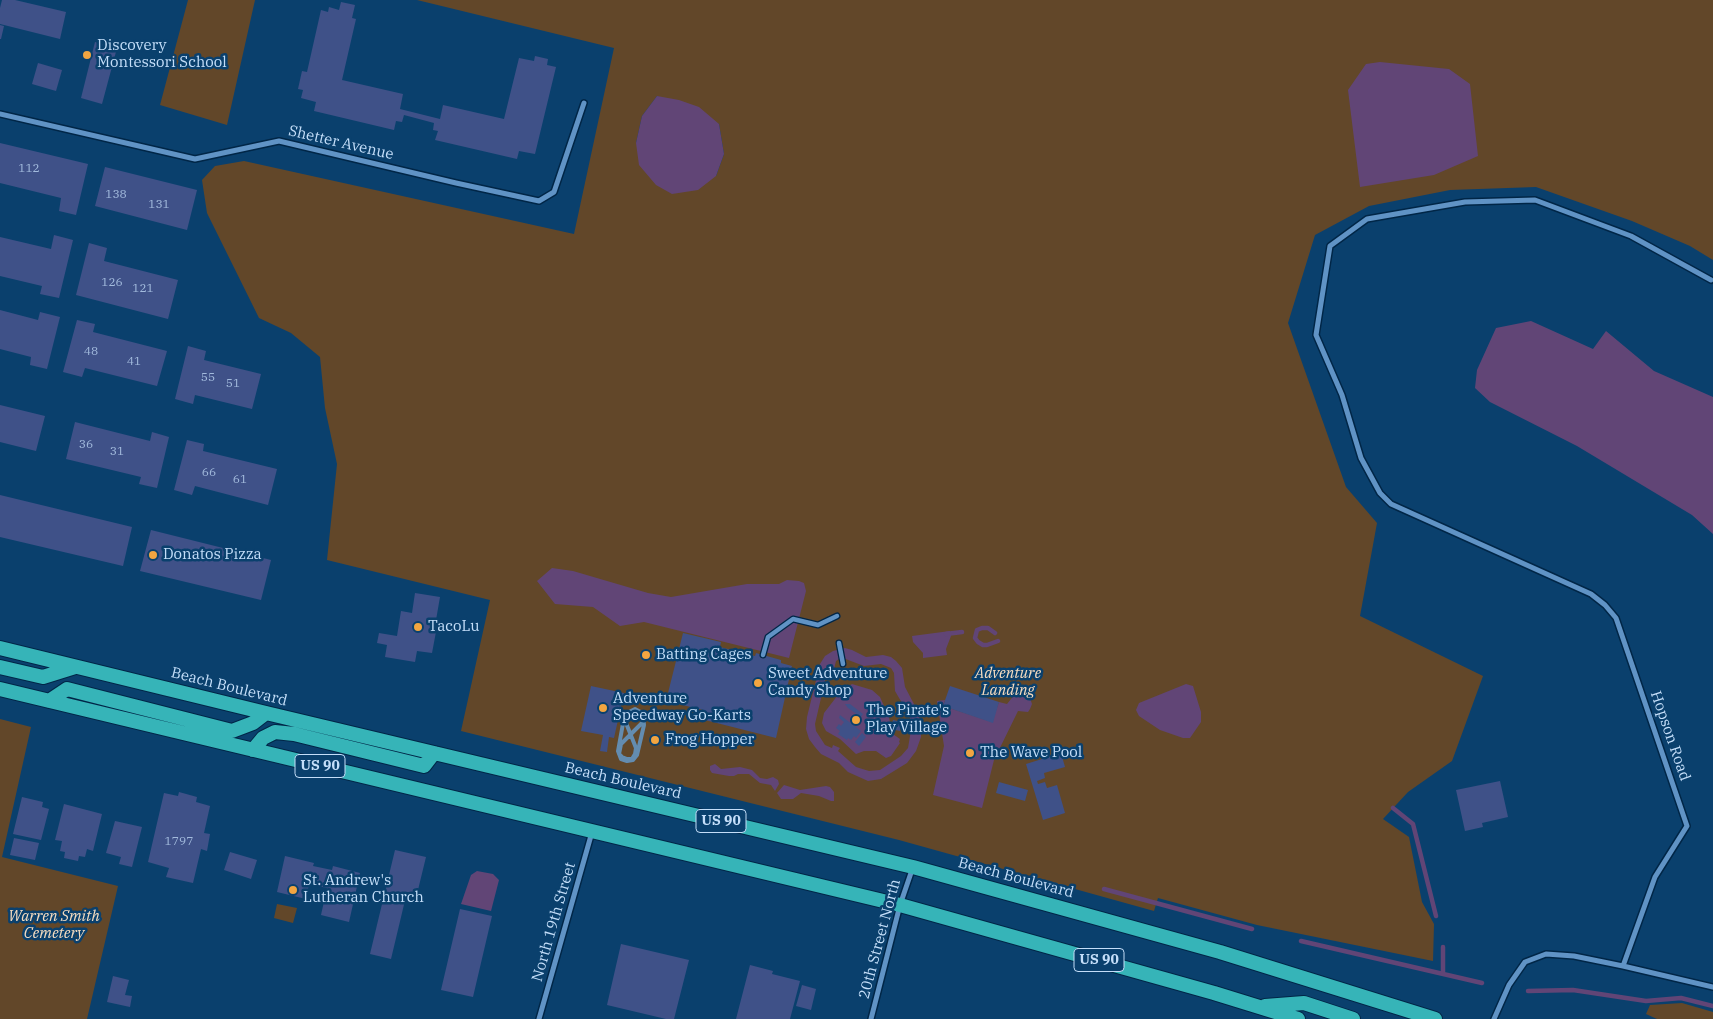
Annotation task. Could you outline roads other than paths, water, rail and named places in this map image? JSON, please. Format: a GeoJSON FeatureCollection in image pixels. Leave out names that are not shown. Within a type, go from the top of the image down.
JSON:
{"type":"FeatureCollection","features":[{"type":"Feature","properties":{"kind":"highway","name":"Beach Boulevard"},"geometry":{"type":"LineString","coordinates":[[0,648],[913,867],[1220,952],[1435,1019]]}},
{"type":"Feature","properties":{"kind":"highway"},"geometry":{"type":"LineString","coordinates":[[0,667],[43,677],[76,667]]}},
{"type":"Feature","properties":{"kind":"highway","name":"US 90"},"geometry":{"type":"LineString","coordinates":[[0,689],[900,905],[1058,948],[1298,1019]]}},
{"type":"Feature","properties":{"kind":"highway"},"geometry":{"type":"LineString","coordinates":[[48,701],[67,689],[232,731],[253,722],[266,713]]}},
{"type":"Feature","properties":{"kind":"highway"},"geometry":{"type":"LineString","coordinates":[[253,750],[263,738],[275,732],[294,734],[424,766],[434,753]]}},
{"type":"Feature","properties":{"kind":"highway"},"geometry":{"type":"LineString","coordinates":[[1257,1006],[1304,1004],[1352,1019]]}},
{"type":"Feature","properties":{"kind":"street","name":"Shetter Avenue"},"geometry":{"type":"LineString","coordinates":[[0,114],[195,159],[278,141],[540,201],[554,192],[584,102]]}},
{"type":"Feature","properties":{"kind":"street","name":"Hopson Road"},"geometry":{"type":"LineString","coordinates":[[1623,966],[1655,877],[1687,826],[1616,618],[1605,605],[1591,594],[1391,504],[1380,493],[1361,458],[1342,395],[1316,335],[1330,246],[1367,219],[1465,202],[1536,200],[1631,236],[1711,280]]}},
{"type":"Feature","properties":{"kind":"street"},"geometry":{"type":"LineString","coordinates":[[763,655],[768,637],[793,619],[818,625],[837,616]]}},
{"type":"Feature","properties":{"kind":"street"},"geometry":{"type":"LineString","coordinates":[[838,643],[843,664]]}},
{"type":"Feature","properties":{"kind":"street","name":"North 19th Street"},"geometry":{"type":"LineString","coordinates":[[539,1019],[592,832]]}},
{"type":"Feature","properties":{"kind":"street","name":"20th Street North"},"geometry":{"type":"LineString","coordinates":[[872,1019],[900,905],[913,867]]}},
{"type":"Feature","properties":{"kind":"street"},"geometry":{"type":"LineString","coordinates":[[1494,1019],[1509,985],[1526,962],[1546,954],[1574,956],[1713,988]]}},
{"type":"Feature","properties":{"kind":"waterway"},"geometry":{"type":"LineString","coordinates":[[995,633],[988,628],[982,628],[977,630],[975,638],[983,645],[998,641]]}},
{"type":"Feature","properties":{"kind":"waterway"},"geometry":{"type":"LineString","coordinates":[[946,634],[962,632]]}},
{"type":"Feature","properties":{"kind":"waterway"},"geometry":{"type":"LineString","coordinates":[[1393,808],[1413,824],[1436,916]]}},
{"type":"Feature","properties":{"kind":"waterway"},"geometry":{"type":"LineString","coordinates":[[1104,889],[1252,929]]}},
{"type":"Feature","properties":{"kind":"waterway"},"geometry":{"type":"LineString","coordinates":[[1301,941],[1482,983]]}},
{"type":"Feature","properties":{"kind":"waterway"},"geometry":{"type":"LineString","coordinates":[[1443,947],[1443,974]]}},
{"type":"Feature","properties":{"kind":"waterway"},"geometry":{"type":"LineString","coordinates":[[1528,991],[1573,990],[1646,1001],[1681,998],[1713,1006]]}},
{"type":"Feature","properties":{"kind":"railway"},"geometry":{"type":"LineString","coordinates":[[644,725],[637,755],[633,760],[621,759],[618,751],[624,718],[627,713],[635,709],[644,714],[645,718],[642,723],[621,744],[619,754],[622,757],[632,759],[636,748],[626,723],[628,714],[637,711],[640,713],[643,716],[644,725]]}},
{"type":"Feature","properties":{"kind":"place","name":"Discovery Montessori School"},"geometry":{"type":"Point","coordinates":[87,55]}},
{"type":"Feature","properties":{"kind":"place","name":"Donatos Pizza"},"geometry":{"type":"Point","coordinates":[153,555]}},
{"type":"Feature","properties":{"kind":"place","name":"TacoLu"},"geometry":{"type":"Point","coordinates":[418,627]}},
{"type":"Feature","properties":{"kind":"place","name":"Batting Cages"},"geometry":{"type":"Point","coordinates":[646,655]}},
{"type":"Feature","properties":{"kind":"place","name":"Sweet Adventure Candy Shop"},"geometry":{"type":"Point","coordinates":[758,683]}},
{"type":"Feature","properties":{"kind":"place","name":"Adventure Speedway Go-Karts"},"geometry":{"type":"Point","coordinates":[603,708]}},
{"type":"Feature","properties":{"kind":"place","name":"The Pirate's Play Village"},"geometry":{"type":"Point","coordinates":[856,720]}},
{"type":"Feature","properties":{"kind":"place","name":"Frog Hopper"},"geometry":{"type":"Point","coordinates":[655,740]}},
{"type":"Feature","properties":{"kind":"place","name":"The Wave Pool"},"geometry":{"type":"Point","coordinates":[970,753]}},
{"type":"Feature","properties":{"kind":"place","name":"St. Andrew's Lutheran Church"},"geometry":{"type":"Point","coordinates":[293,890]}},
{"type":"Feature","properties":{"kind":"park label","name":"Adventure Landing"},"geometry":{"type":"Point","coordinates":[1008,682]}},
{"type":"Feature","properties":{"kind":"park label","name":"Warren Smith Cemetery"},"geometry":{"type":"Point","coordinates":[54,926]}}]}
